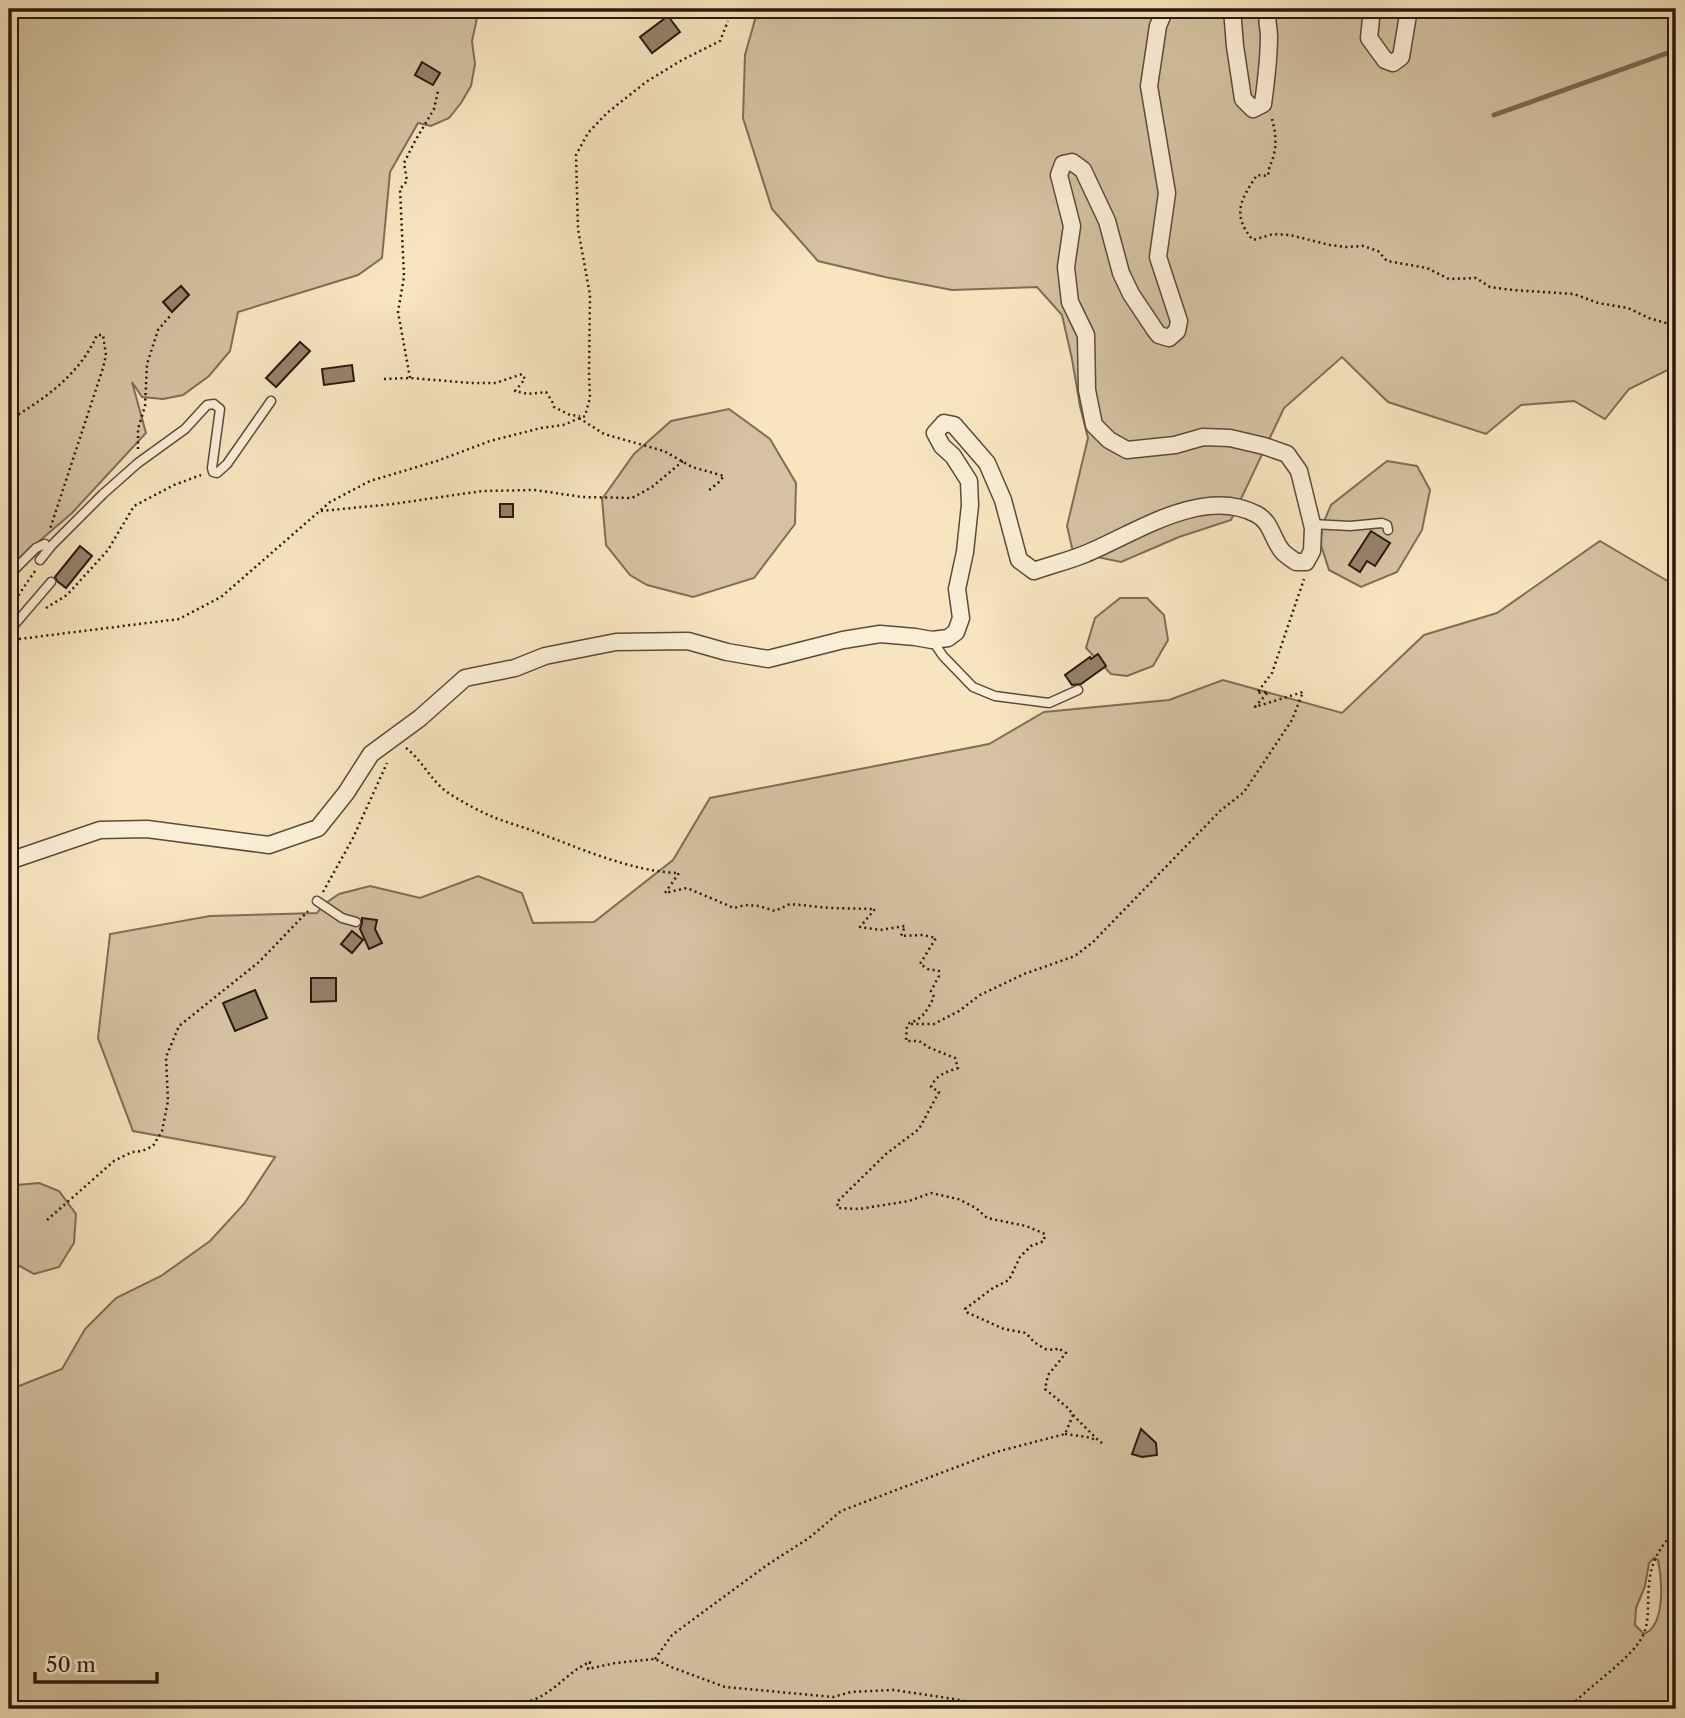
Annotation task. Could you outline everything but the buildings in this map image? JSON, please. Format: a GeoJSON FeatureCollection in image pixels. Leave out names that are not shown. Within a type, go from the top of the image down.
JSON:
{"type":"FeatureCollection","features":[{"type":"Feature","properties":{"kind":"street"},"geometry":{"type":"LineString","coordinates":[[9,861],[100,830],[147,829],[269,845],[317,828],[346,793],[371,754],[420,718],[466,678],[515,668],[545,656],[616,642],[688,641],[727,652],[768,659],[843,640],[880,634],[932,640],[948,638],[956,632],[961,618],[957,589],[965,552],[970,505],[969,481],[935,433],[944,423],[954,425],[987,463],[1003,500],[1018,560],[1034,571],[1083,555],[1172,515],[1209,505],[1234,505],[1255,513],[1267,521],[1282,551],[1296,562],[1306,562],[1312,551],[1312,524],[1300,471],[1287,454],[1230,438],[1203,438],[1175,445],[1127,450],[1109,440],[1094,425],[1087,390],[1086,335],[1070,302],[1066,267],[1072,226],[1059,175],[1063,164],[1072,162],[1083,170],[1107,221],[1121,273],[1131,294],[1159,335],[1169,338],[1177,331],[1179,321],[1158,257],[1167,192],[1150,86],[1158,26],[1165,9]]}},
{"type":"Feature","properties":{"kind":"street"},"geometry":{"type":"LineString","coordinates":[[1232,9],[1243,99],[1253,109],[1263,104],[1269,35],[1266,17],[1269,9]]}},
{"type":"Feature","properties":{"kind":"street"},"geometry":{"type":"LineString","coordinates":[[1372,9],[1369,38],[1385,60],[1393,63],[1401,57],[1409,9]]}},
{"type":"Feature","properties":{"kind":"lane"},"geometry":{"type":"LineString","coordinates":[[40,560],[52,545],[138,463],[185,429],[207,405],[214,404],[220,409],[212,468],[217,473],[227,464],[271,401]]}},
{"type":"Feature","properties":{"kind":"lane"},"geometry":{"type":"LineString","coordinates":[[1312,524],[1350,526],[1382,523],[1387,525],[1388,530]]}},
{"type":"Feature","properties":{"kind":"lane"},"geometry":{"type":"LineString","coordinates":[[9,575],[36,548],[45,544]]}},
{"type":"Feature","properties":{"kind":"lane"},"geometry":{"type":"LineString","coordinates":[[9,631],[51,582]]}},
{"type":"Feature","properties":{"kind":"lane"},"geometry":{"type":"LineString","coordinates":[[932,640],[943,656],[973,687],[995,696],[1049,703],[1078,690]]}},
{"type":"Feature","properties":{"kind":"lane"},"geometry":{"type":"LineString","coordinates":[[317,901],[342,918],[356,922]]}},
{"type":"Feature","properties":{"kind":"path"},"geometry":{"type":"LineString","coordinates":[[585,416],[590,398],[590,295],[578,229],[576,155],[588,133],[607,113],[646,82],[720,41],[728,24]]}},
{"type":"Feature","properties":{"kind":"path"},"geometry":{"type":"LineString","coordinates":[[410,378],[398,312],[404,277],[400,189],[407,181],[404,163],[434,109],[438,92]]}},
{"type":"Feature","properties":{"kind":"path"},"geometry":{"type":"LineString","coordinates":[[1263,104],[1273,119],[1275,150],[1268,176],[1257,175],[1245,192],[1241,208],[1243,228],[1253,240],[1273,234],[1290,234],[1330,245],[1363,246],[1378,251],[1387,261],[1427,268],[1449,279],[1476,278],[1490,287],[1574,294],[1598,303],[1628,308],[1676,327]]}},
{"type":"Feature","properties":{"kind":"path"},"geometry":{"type":"LineString","coordinates":[[138,463],[138,429],[145,406],[147,364],[158,330],[170,316]]}},
{"type":"Feature","properties":{"kind":"path"},"geometry":{"type":"LineString","coordinates":[[9,421],[72,375],[97,335],[103,335],[106,355],[103,368],[45,544]]}},
{"type":"Feature","properties":{"kind":"path"},"geometry":{"type":"LineString","coordinates":[[384,379],[496,383],[522,374],[525,379],[515,391],[528,394],[546,392],[554,407],[575,416],[585,416]]}},
{"type":"Feature","properties":{"kind":"path"},"geometry":{"type":"LineString","coordinates":[[15,639],[179,618],[221,597],[330,502],[370,481],[437,461],[490,441],[563,425],[585,416]]}},
{"type":"Feature","properties":{"kind":"path"},"geometry":{"type":"LineString","coordinates":[[579,418],[604,434],[664,451],[692,467],[724,476],[708,491]]}},
{"type":"Feature","properties":{"kind":"path"},"geometry":{"type":"LineString","coordinates":[[321,511],[482,491],[535,490],[582,497],[632,498],[652,487],[683,461]]}},
{"type":"Feature","properties":{"kind":"path"},"geometry":{"type":"LineString","coordinates":[[42,610],[67,595],[85,576],[108,550],[134,506],[189,479]]}},
{"type":"Feature","properties":{"kind":"path"},"geometry":{"type":"LineString","coordinates":[[9,609],[37,569],[40,560]]}},
{"type":"Feature","properties":{"kind":"path"},"geometry":{"type":"LineString","coordinates":[[907,1024],[934,1024],[959,1011],[980,995],[1024,974],[1075,956],[1093,942],[1220,811],[1244,792],[1292,720],[1303,692],[1255,707],[1268,692],[1257,694],[1272,673],[1305,575]]}},
{"type":"Feature","properties":{"kind":"path"},"geometry":{"type":"LineString","coordinates":[[401,745],[414,754],[448,793],[492,817],[625,863],[679,873],[665,893],[687,888],[734,908],[745,905],[759,906],[775,911],[790,904],[875,909],[860,927],[880,930],[905,926],[901,936],[923,935],[936,938],[920,964],[939,971],[931,991],[934,997],[925,1015],[907,1024]]}},
{"type":"Feature","properties":{"kind":"path"},"geometry":{"type":"LineString","coordinates":[[47,1220],[114,1161],[153,1146],[162,1130],[169,1101],[166,1057],[180,1026],[259,962],[317,901],[354,838],[387,763]]}},
{"type":"Feature","properties":{"kind":"path"},"geometry":{"type":"LineString","coordinates":[[907,1024],[906,1041],[919,1041],[955,1058],[958,1068],[939,1076],[933,1082],[931,1087],[939,1092],[919,1129],[886,1154],[837,1202],[838,1208],[859,1209],[909,1201],[932,1193],[958,1199],[976,1208],[987,1218],[1026,1226],[1045,1234],[1044,1241],[1031,1246],[1020,1257],[1009,1280],[993,1288],[965,1309],[982,1321],[1026,1333],[1045,1349],[1058,1348],[1066,1353],[1048,1375],[1045,1389],[1105,1445]]}},
{"type":"Feature","properties":{"kind":"path"},"geometry":{"type":"LineString","coordinates":[[1065,1434],[1073,1415]]}},
{"type":"Feature","properties":{"kind":"path"},"geometry":{"type":"LineString","coordinates":[[655,1658],[673,1635],[767,1565],[809,1538],[841,1511],[996,1452],[1065,1434],[1099,1441]]}},
{"type":"Feature","properties":{"kind":"path"},"geometry":{"type":"LineString","coordinates":[[1569,1709],[1619,1663],[1644,1634],[1654,1558],[1675,1530]]}},
{"type":"Feature","properties":{"kind":"path"},"geometry":{"type":"LineString","coordinates":[[525,1702],[547,1694],[579,1667],[590,1662],[588,1669],[655,1658],[671,1667],[725,1687],[833,1697],[851,1692],[894,1690],[994,1709]]}},
{"type":"Feature","properties":{"kind":"shaded area"},"geometry":{"type":"Polygon","coordinates":[[[9,9],[479,9],[472,41],[475,64],[471,86],[449,118],[431,126],[418,123],[390,172],[382,258],[358,275],[238,312],[230,351],[209,376],[183,395],[163,399],[142,397],[132,382],[146,433],[72,513],[9,567],[9,9]]]}},
{"type":"Feature","properties":{"kind":"shaded area"},"geometry":{"type":"Polygon","coordinates":[[[758,9],[1676,9],[1676,366],[1629,389],[1605,419],[1574,401],[1521,405],[1486,434],[1388,402],[1342,357],[1284,408],[1231,520],[1179,537],[1121,562],[1073,552],[1067,526],[1088,438],[1062,315],[1037,287],[952,290],[818,261],[772,209],[743,118],[745,55],[758,9]]]}},
{"type":"Feature","properties":{"kind":"shaded area"},"geometry":{"type":"Polygon","coordinates":[[[729,409],[770,439],[796,483],[795,524],[754,578],[693,597],[647,585],[630,575],[606,545],[602,499],[634,454],[671,421],[729,409]]]}},
{"type":"Feature","properties":{"kind":"shaded area"},"geometry":{"type":"Polygon","coordinates":[[[1387,461],[1417,466],[1430,490],[1422,530],[1397,572],[1361,587],[1329,570],[1321,545],[1322,526],[1331,505],[1387,461]]]}},
{"type":"Feature","properties":{"kind":"shaded area"},"geometry":{"type":"Polygon","coordinates":[[[1600,541],[1676,586],[1676,1709],[9,1709],[9,1390],[62,1369],[85,1329],[116,1298],[161,1276],[210,1241],[244,1204],[275,1157],[133,1131],[98,1038],[110,934],[210,916],[317,913],[323,905],[339,894],[370,886],[420,898],[478,876],[522,893],[533,923],[594,922],[673,860],[710,798],[989,744],[1044,712],[1169,700],[1223,680],[1342,713],[1424,635],[1497,613],[1600,541]],[[1654,1558],[1649,1563],[1645,1586],[1636,1608],[1635,1625],[1644,1634],[1651,1629],[1659,1612],[1661,1578],[1658,1560],[1654,1558]]]}},
{"type":"Feature","properties":{"kind":"shaded area"},"geometry":{"type":"Polygon","coordinates":[[[1120,598],[1147,598],[1164,615],[1168,640],[1153,666],[1127,676],[1111,674],[1086,648],[1095,618],[1120,598]]]}},
{"type":"Feature","properties":{"kind":"shaded area"},"geometry":{"type":"Polygon","coordinates":[[[39,1183],[59,1191],[76,1214],[74,1243],[59,1267],[34,1274],[9,1260],[9,1197],[16,1185],[39,1183]]]}},
{"type":"Feature","properties":{"kind":"waterway"},"geometry":{"type":"LineString","coordinates":[[1494,115],[1676,50]]}}]}
